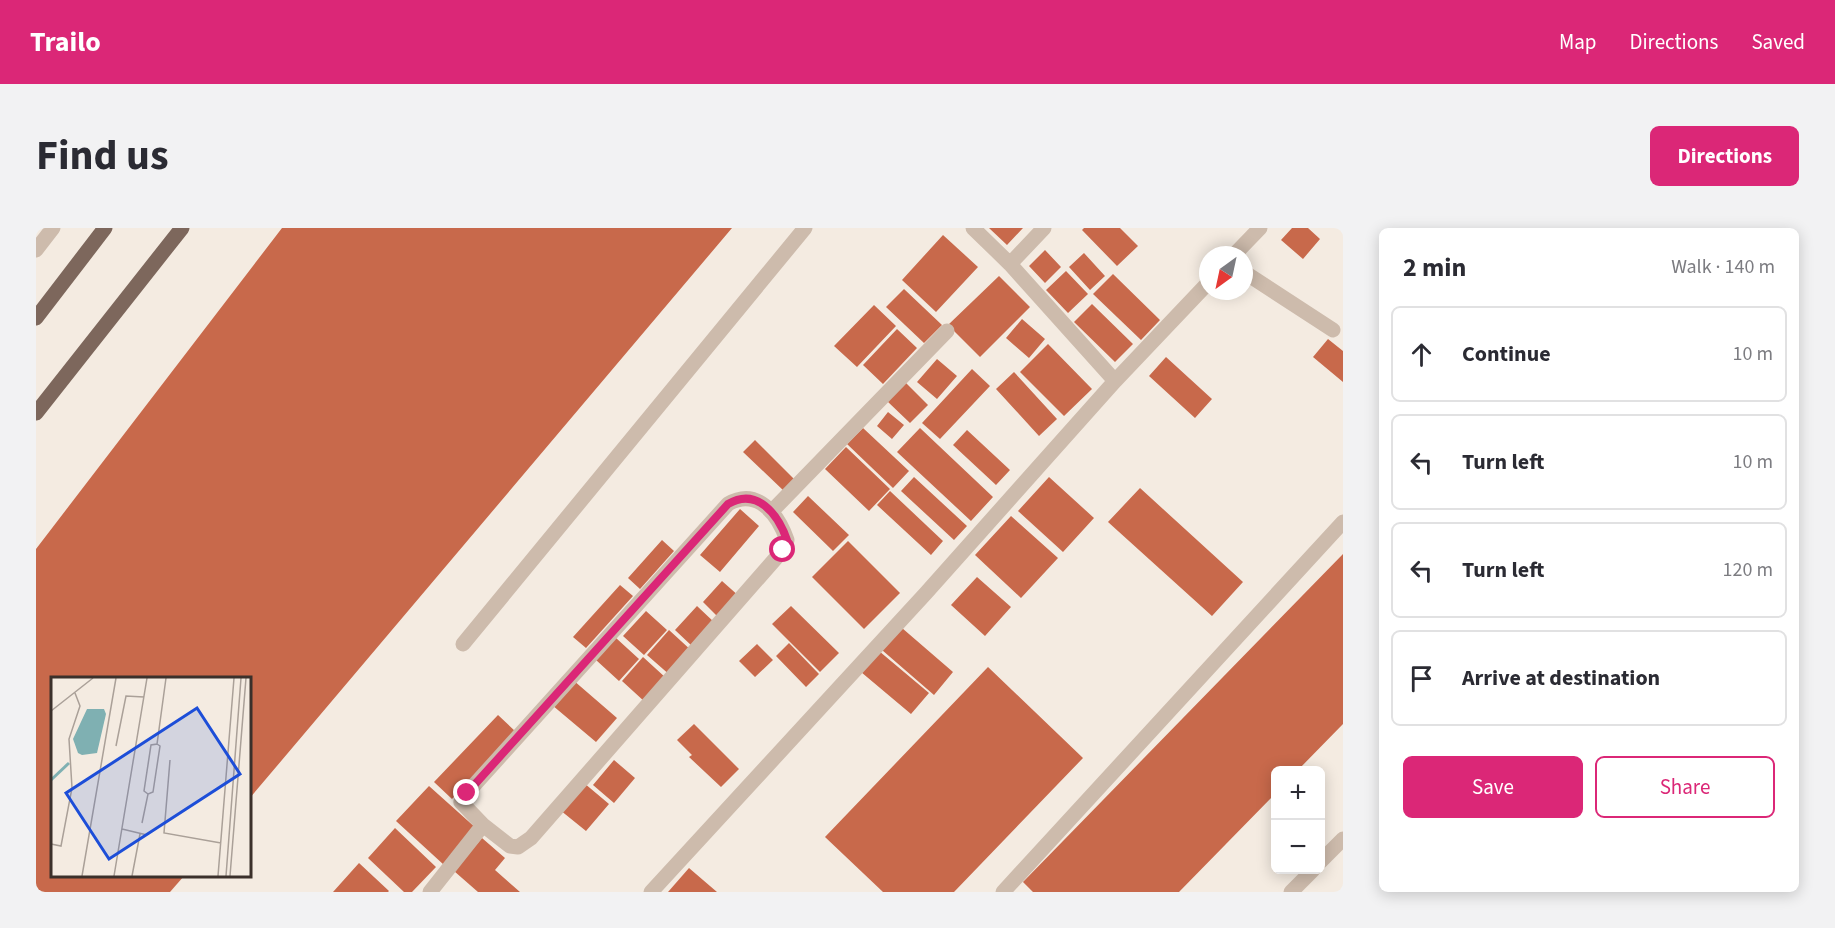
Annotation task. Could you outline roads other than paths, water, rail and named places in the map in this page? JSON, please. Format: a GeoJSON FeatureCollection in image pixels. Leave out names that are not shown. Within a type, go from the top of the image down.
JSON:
{"type":"FeatureCollection","features":[{"type":"Feature","properties":{"kind":"main road"},"geometry":{"type":"LineString","coordinates":[[36,318],[105,228]]}},
{"type":"Feature","properties":{"kind":"main road"},"geometry":{"type":"LineString","coordinates":[[36,413],[182,228]]}},
{"type":"Feature","properties":{"kind":"street"},"geometry":{"type":"LineString","coordinates":[[36,250],[53,228]]}},
{"type":"Feature","properties":{"kind":"street"},"geometry":{"type":"LineString","coordinates":[[463,644],[805,228]]}},
{"type":"Feature","properties":{"kind":"street"},"geometry":{"type":"LineString","coordinates":[[973,228],[1010,264],[1115,381]]}},
{"type":"Feature","properties":{"kind":"street"},"geometry":{"type":"LineString","coordinates":[[1010,264],[1044,228]]}},
{"type":"Feature","properties":{"kind":"street"},"geometry":{"type":"LineString","coordinates":[[1243,246],[1260,228]]}},
{"type":"Feature","properties":{"kind":"street"},"geometry":{"type":"LineString","coordinates":[[1253,278],[1333,330]]}},
{"type":"Feature","properties":{"kind":"street"},"geometry":{"type":"LineString","coordinates":[[651,892],[926,593],[1115,381],[1199,292]]}},
{"type":"Feature","properties":{"kind":"street"},"geometry":{"type":"LineString","coordinates":[[773,510],[947,331]]}},
{"type":"Feature","properties":{"kind":"street"},"geometry":{"type":"LineString","coordinates":[[739,497],[773,510],[787,540],[783,550],[531,838],[518,847],[510,846],[483,825],[461,802],[467,793],[728,504],[739,497]]}},
{"type":"Feature","properties":{"kind":"street"},"geometry":{"type":"LineString","coordinates":[[1003,892],[1343,522]]}},
{"type":"Feature","properties":{"kind":"street"},"geometry":{"type":"LineString","coordinates":[[430,892],[483,825]]}},
{"type":"Feature","properties":{"kind":"street"},"geometry":{"type":"LineString","coordinates":[[1325,857],[1343,839]]}},
{"type":"Feature","properties":{"kind":"street"},"geometry":{"type":"LineString","coordinates":[[1291,892],[1309,874]]}}]}
